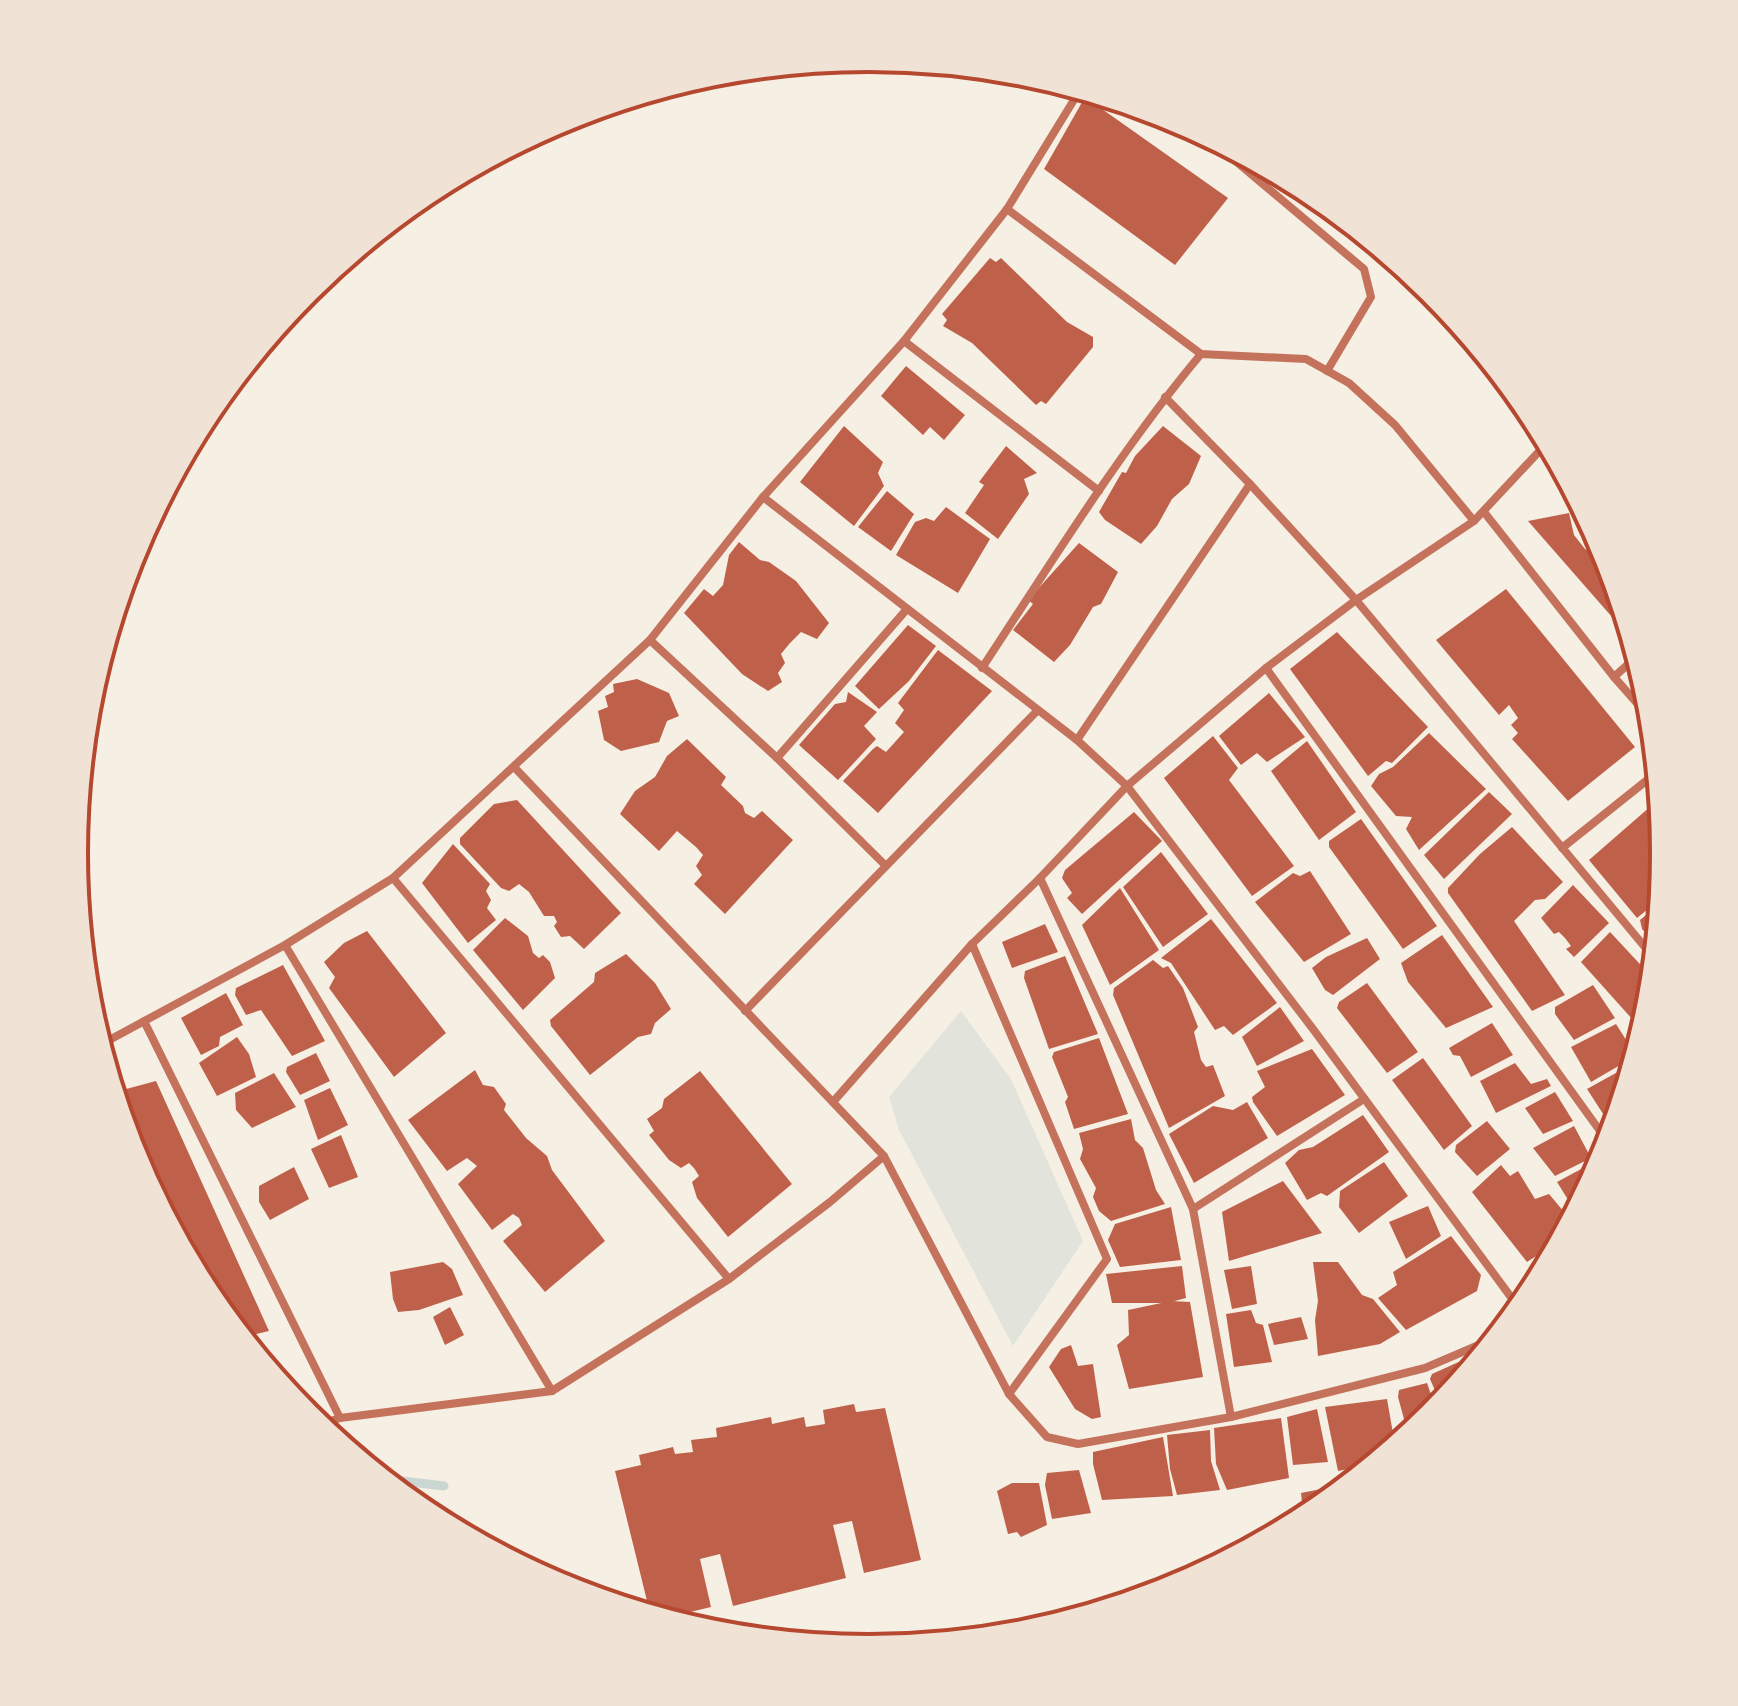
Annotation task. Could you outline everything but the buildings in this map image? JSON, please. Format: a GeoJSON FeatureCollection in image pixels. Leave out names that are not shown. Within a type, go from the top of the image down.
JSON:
{"type":"FeatureCollection","features":[{"type":"Feature","properties":{"kind":"street"},"geometry":{"type":"LineString","coordinates":[[111,1039],[285,945],[393,878],[650,640],[763,497],[904,341],[1007,209],[1074,100]]}},
{"type":"Feature","properties":{"kind":"street"},"geometry":{"type":"LineString","coordinates":[[1246,170],[1364,269],[1371,297],[1327,371]]}},
{"type":"Feature","properties":{"kind":"street"},"geometry":{"type":"LineString","coordinates":[[1007,209],[1201,354],[1306,359],[1349,383],[1395,425],[1474,521]]}},
{"type":"Feature","properties":{"kind":"street"},"geometry":{"type":"LineString","coordinates":[[904,341],[1099,491]]}},
{"type":"Feature","properties":{"kind":"street"},"geometry":{"type":"LineString","coordinates":[[982,668],[1099,491],[1165,397],[1201,354]]}},
{"type":"Feature","properties":{"kind":"street"},"geometry":{"type":"LineString","coordinates":[[1165,397],[1356,600],[1644,946]]}},
{"type":"Feature","properties":{"kind":"street"},"geometry":{"type":"LineString","coordinates":[[833,1102],[972,944],[1127,786],[1266,668],[1356,600],[1474,521],[1538,452]]}},
{"type":"Feature","properties":{"kind":"street"},"geometry":{"type":"LineString","coordinates":[[1077,740],[1250,484]]}},
{"type":"Feature","properties":{"kind":"street"},"geometry":{"type":"LineString","coordinates":[[763,497],[1077,740],[1127,786],[1511,1297]]}},
{"type":"Feature","properties":{"kind":"street"},"geometry":{"type":"LineString","coordinates":[[1484,512],[1635,701]]}},
{"type":"Feature","properties":{"kind":"street"},"geometry":{"type":"LineString","coordinates":[[777,758],[907,609]]}},
{"type":"Feature","properties":{"kind":"street"},"geometry":{"type":"LineString","coordinates":[[650,640],[777,758],[886,866]]}},
{"type":"Feature","properties":{"kind":"street"},"geometry":{"type":"LineString","coordinates":[[1614,677],[1627,666]]}},
{"type":"Feature","properties":{"kind":"street"},"geometry":{"type":"LineString","coordinates":[[1266,668],[1599,1130]]}},
{"type":"Feature","properties":{"kind":"street"},"geometry":{"type":"LineString","coordinates":[[745,1011],[1038,710]]}},
{"type":"Feature","properties":{"kind":"street"},"geometry":{"type":"LineString","coordinates":[[515,768],[884,1156],[1009,1394],[1047,1437],[1078,1444],[1231,1417],[1425,1368],[1473,1347]]}},
{"type":"Feature","properties":{"kind":"street"},"geometry":{"type":"LineString","coordinates":[[1562,848],[1646,781]]}},
{"type":"Feature","properties":{"kind":"street"},"geometry":{"type":"LineString","coordinates":[[393,878],[729,1279]]}},
{"type":"Feature","properties":{"kind":"street"},"geometry":{"type":"LineString","coordinates":[[1040,878],[1193,1209],[1231,1417]]}},
{"type":"Feature","properties":{"kind":"street"},"geometry":{"type":"LineString","coordinates":[[972,944],[1107,1259],[1009,1394]]}},
{"type":"Feature","properties":{"kind":"street"},"geometry":{"type":"LineString","coordinates":[[285,945],[552,1391]]}},
{"type":"Feature","properties":{"kind":"street"},"geometry":{"type":"LineString","coordinates":[[144,1021],[340,1418]]}},
{"type":"Feature","properties":{"kind":"street"},"geometry":{"type":"LineString","coordinates":[[1193,1209],[1364,1099]]}},
{"type":"Feature","properties":{"kind":"street"},"geometry":{"type":"LineString","coordinates":[[333,1420],[552,1391],[729,1279],[830,1202],[884,1156]]}},
{"type":"Feature","properties":{"kind":"shaded area"},"geometry":{"type":"Polygon","coordinates":[[[961,1011],[1011,1079],[1083,1241],[1013,1346],[899,1130],[889,1097],[961,1011]]]}},
{"type":"Feature","properties":{"kind":"waterway"},"geometry":{"type":"LineString","coordinates":[[406,1481],[444,1486]]}}]}
